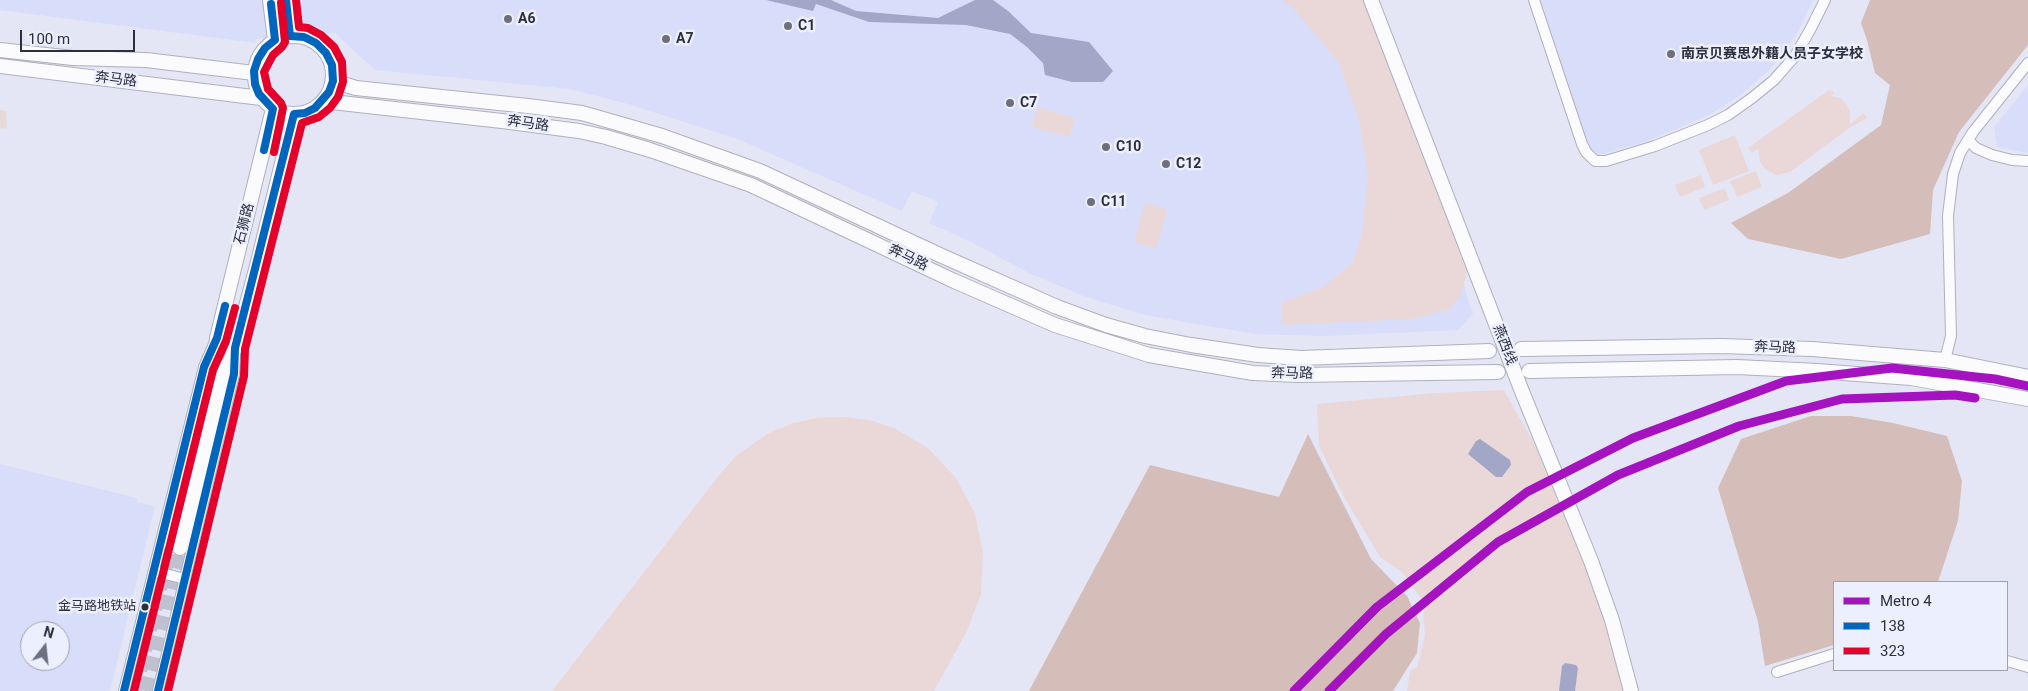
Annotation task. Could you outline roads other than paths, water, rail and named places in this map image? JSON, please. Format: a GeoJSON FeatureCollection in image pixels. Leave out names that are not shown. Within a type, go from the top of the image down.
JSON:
{"type":"FeatureCollection","features":[{"type":"Feature","properties":{"kind":"main road"},"geometry":{"type":"LineString","coordinates":[[270,0],[275,40]]}},
{"type":"Feature","properties":{"kind":"main road"},"geometry":{"type":"LineString","coordinates":[[286,0],[290,36]]}},
{"type":"Feature","properties":{"kind":"main road","name":"燕西线"},"geometry":{"type":"LineString","coordinates":[[1371,0],[1521,389],[1594,569],[1612,620],[1631,691]]}},
{"type":"Feature","properties":{"kind":"main road"},"geometry":{"type":"LineString","coordinates":[[290,36],[304,37],[316,43],[326,53],[332,65],[333,81],[330,92],[324,101],[305,113],[283,113],[274,109],[262,98],[255,84],[254,73],[258,58],[265,48],[275,40],[290,36]]}},
{"type":"Feature","properties":{"kind":"main road","name":"奔马路"},"geometry":{"type":"LineString","coordinates":[[0,50],[72,58],[146,60],[254,73]]}},
{"type":"Feature","properties":{"kind":"main road","name":"奔马路"},"geometry":{"type":"LineString","coordinates":[[0,66],[262,98]]}},
{"type":"Feature","properties":{"kind":"main road","name":"奔马路"},"geometry":{"type":"LineString","coordinates":[[333,81],[356,88],[582,113],[662,136],[760,171],[942,256],[1057,307],[1106,325],[1145,336],[1239,352],[1301,358],[1489,351]]}},
{"type":"Feature","properties":{"kind":"main road","name":"奔马路"},"geometry":{"type":"LineString","coordinates":[[324,101],[502,121],[579,132],[606,137],[650,150],[751,185],[961,284],[1055,325],[1149,356],[1253,373],[1298,375],[1498,372]]}},
{"type":"Feature","properties":{"kind":"main road","name":"石狮路"},"geometry":{"type":"LineString","coordinates":[[274,109],[217,338],[214,368],[176,546],[226,371],[235,348],[294,114]]}},
{"type":"Feature","properties":{"kind":"main road","name":"奔马路"},"geometry":{"type":"LineString","coordinates":[[1521,349],[1721,346],[1812,349],[1946,360],[2028,377]]}},
{"type":"Feature","properties":{"kind":"main road","name":"奔马路"},"geometry":{"type":"LineString","coordinates":[[1529,371],[1737,367],[1816,371],[1911,378],[2028,399]]}},
{"type":"Feature","properties":{"kind":"street"},"geometry":{"type":"LineString","coordinates":[[1534,0],[1582,144],[1586,152],[1595,161],[1606,161],[1690,133],[1728,115],[1774,80],[1795,56],[1825,0]]}},
{"type":"Feature","properties":{"kind":"street"},"geometry":{"type":"LineString","coordinates":[[1946,360],[1951,336],[1948,216],[1952,174],[1960,153],[1968,140],[2028,63]]}},
{"type":"Feature","properties":{"kind":"street"},"geometry":{"type":"LineString","coordinates":[[1968,140],[1976,148],[1992,156],[2028,161]]}},
{"type":"Feature","properties":{"kind":"street","name":"石狮路"},"geometry":{"type":"LineString","coordinates":[[124,691],[204,367],[217,338]]}},
{"type":"Feature","properties":{"kind":"street","name":"石狮路"},"geometry":{"type":"LineString","coordinates":[[158,691],[234,374],[235,348]]}},
{"type":"Feature","properties":{"kind":"street"},"geometry":{"type":"LineString","coordinates":[[154,571],[185,579]]}},
{"type":"Feature","properties":{"kind":"street"},"geometry":{"type":"LineString","coordinates":[[1777,672],[1833,654]]}},
{"type":"Feature","properties":{"kind":"street"},"geometry":{"type":"LineString","coordinates":[[2008,661],[2028,667]]}},
{"type":"Feature","properties":{"kind":"tunnel"},"geometry":{"type":"LineString","coordinates":[[135,691],[171,545]]}},
{"type":"Feature","properties":{"kind":"tunnel"},"geometry":{"type":"LineString","coordinates":[[146,691],[180,548]]}},
{"type":"Feature","properties":{"kind":"metro line","name":"4"},"geometry":{"type":"LineString","coordinates":[[1294,691],[1377,607],[1527,492],[1633,438],[1786,381],[1892,368],[1995,379],[2028,386]]}},
{"type":"Feature","properties":{"kind":"metro line","name":"4"},"geometry":{"type":"LineString","coordinates":[[1329,691],[1386,634],[1498,542],[1618,475],[1739,426],[1842,399],[1955,395],[1975,398]]}},
{"type":"Feature","properties":{"kind":"place","name":"A6"},"geometry":{"type":"Point","coordinates":[508,19]}},
{"type":"Feature","properties":{"kind":"place","name":"C1"},"geometry":{"type":"Point","coordinates":[788,26]}},
{"type":"Feature","properties":{"kind":"place","name":"A7"},"geometry":{"type":"Point","coordinates":[666,39]}},
{"type":"Feature","properties":{"kind":"place","name":"南京贝赛思外籍人员子女学校"},"geometry":{"type":"Point","coordinates":[1671,54]}},
{"type":"Feature","properties":{"kind":"place","name":"C7"},"geometry":{"type":"Point","coordinates":[1010,103]}},
{"type":"Feature","properties":{"kind":"place","name":"C10"},"geometry":{"type":"Point","coordinates":[1106,147]}},
{"type":"Feature","properties":{"kind":"place","name":"C12"},"geometry":{"type":"Point","coordinates":[1166,164]}},
{"type":"Feature","properties":{"kind":"place","name":"C11"},"geometry":{"type":"Point","coordinates":[1091,202]}},
{"type":"Feature","properties":{"kind":"place","name":"金马路地铁站"},"geometry":{"type":"Point","coordinates":[145,607]}}]}
